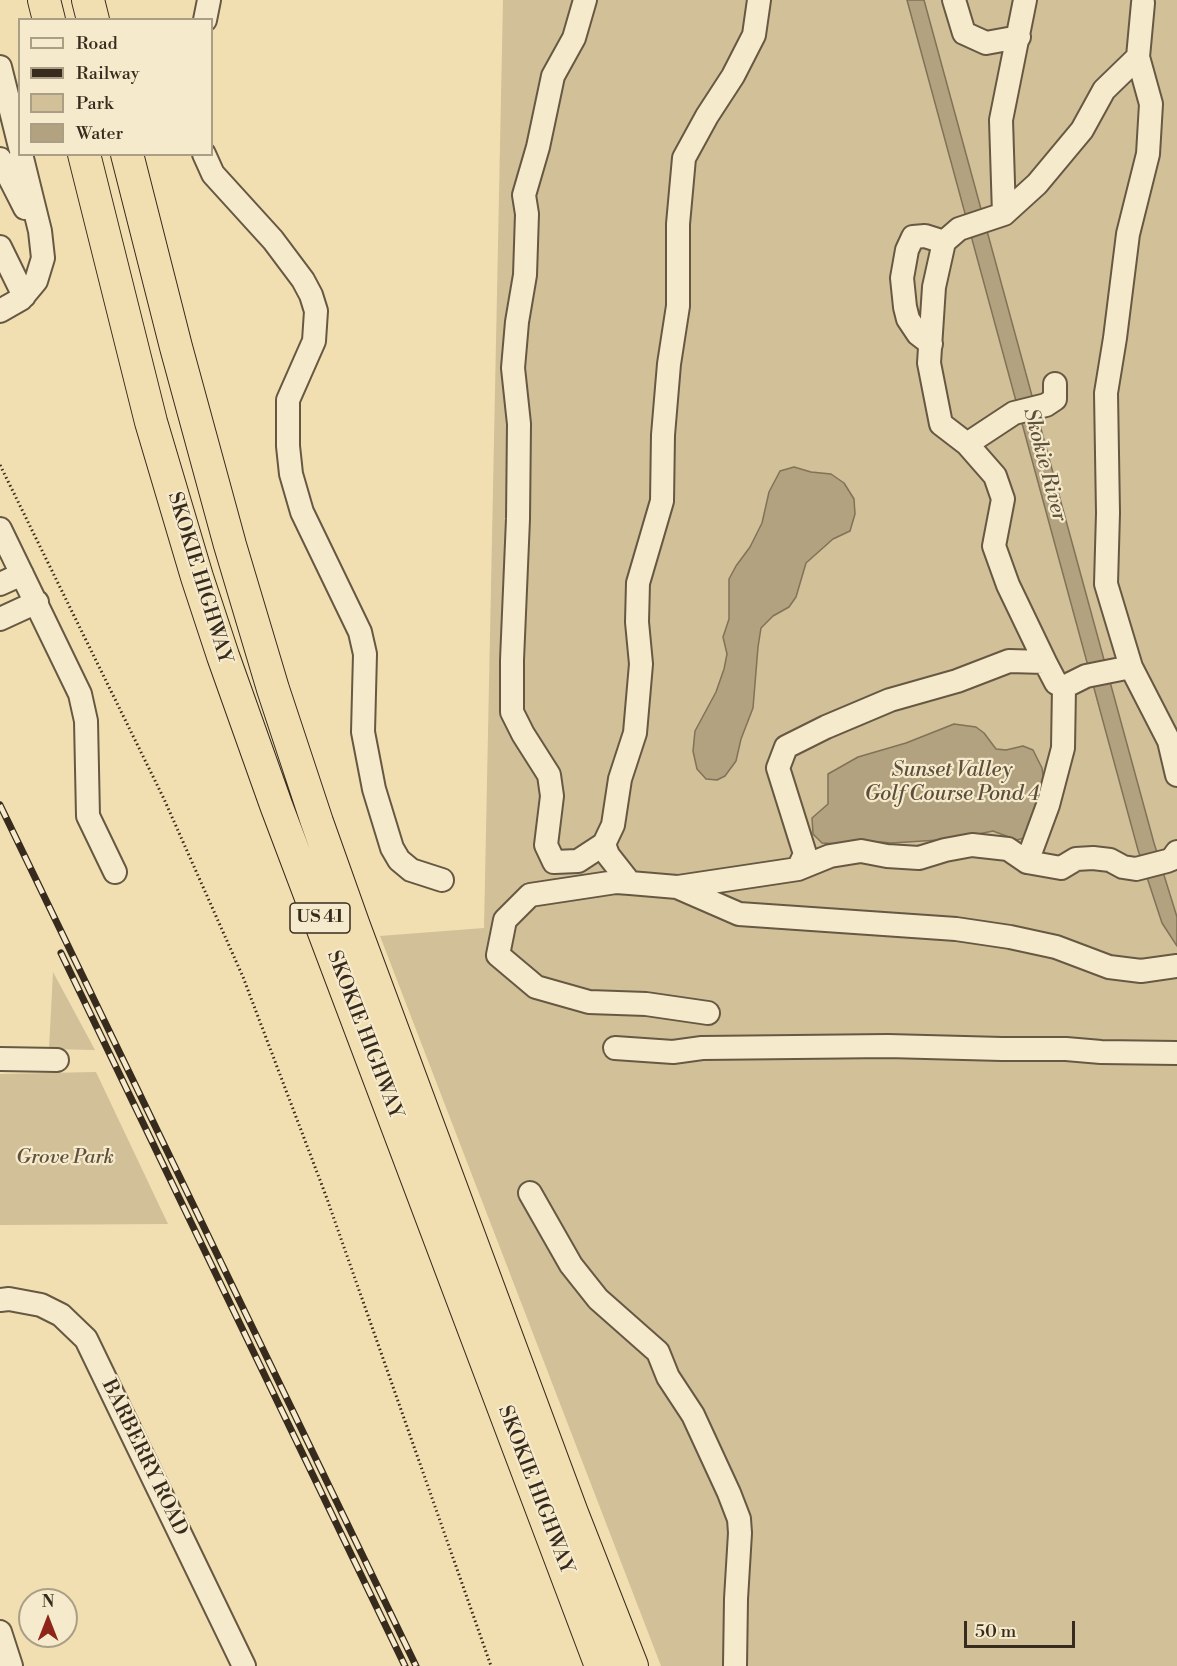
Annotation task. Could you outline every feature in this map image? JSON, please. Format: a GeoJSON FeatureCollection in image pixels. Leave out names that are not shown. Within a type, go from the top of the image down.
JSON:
{"type":"FeatureCollection","features":[{"type":"Feature","properties":{"kind":"highway"},"geometry":{"type":"LineString","coordinates":[[44,0],[48,18]]}},
{"type":"Feature","properties":{"kind":"highway"},"geometry":{"type":"LineString","coordinates":[[88,0],[92,18]]}},
{"type":"Feature","properties":{"kind":"highway","name":"SKOKIE HIGHWAY"},"geometry":{"type":"LineString","coordinates":[[84,156],[151,422],[223,656],[276,805],[601,1666]]}},
{"type":"Feature","properties":{"kind":"highway","name":"SKOKIE HIGHWAY"},"geometry":{"type":"LineString","coordinates":[[128,156],[230,545],[273,689],[317,822],[564,1491],[632,1666]]}},
{"type":"Feature","properties":{"kind":"street"},"geometry":{"type":"LineString","coordinates":[[205,18],[209,0]]}},
{"type":"Feature","properties":{"kind":"street"},"geometry":{"type":"LineString","coordinates":[[585,0],[574,39],[553,76],[538,147],[524,195],[527,214],[525,275],[517,322],[513,368],[519,436],[512,712],[549,775],[552,796],[546,845],[554,862],[578,861],[604,844],[613,825],[620,779],[635,733],[641,664],[638,583],[662,501],[663,435],[669,364],[678,306],[678,224],[684,158],[707,116],[733,76],[754,34],[759,0]]}},
{"type":"Feature","properties":{"kind":"street"},"geometry":{"type":"LineString","coordinates":[[954,0],[964,33],[986,43],[1019,37]]}},
{"type":"Feature","properties":{"kind":"street"},"geometry":{"type":"LineString","coordinates":[[997,217],[1002,165],[1001,120],[1025,0]]}},
{"type":"Feature","properties":{"kind":"street"},"geometry":{"type":"LineString","coordinates":[[1143,3],[1138,57],[1151,104],[1148,154],[1128,234],[1106,393],[1108,513],[1106,584],[1123,668],[1169,741],[1177,775]]}},
{"type":"Feature","properties":{"kind":"street"},"geometry":{"type":"LineString","coordinates":[[931,344],[918,334],[908,319],[905,307],[902,278],[907,250],[913,237],[951,236],[997,217],[1038,184],[1082,130],[1104,90],[1138,57]]}},
{"type":"Feature","properties":{"kind":"street"},"geometry":{"type":"LineString","coordinates":[[0,67],[18,139]]}},
{"type":"Feature","properties":{"kind":"street"},"geometry":{"type":"LineString","coordinates":[[0,311],[24,296],[36,281],[44,258],[21,156]]}},
{"type":"Feature","properties":{"kind":"street"},"geometry":{"type":"LineString","coordinates":[[205,156],[213,174],[273,240],[303,280],[311,295],[316,311],[314,341],[288,400],[288,446],[291,474],[302,512],[360,632],[366,670],[363,732],[374,789],[393,848],[399,860],[411,870],[442,880]]}},
{"type":"Feature","properties":{"kind":"street"},"geometry":{"type":"LineString","coordinates":[[0,159],[41,240]]}},
{"type":"Feature","properties":{"kind":"street"},"geometry":{"type":"LineString","coordinates":[[1002,165],[1038,184]]}},
{"type":"Feature","properties":{"kind":"street"},"geometry":{"type":"LineString","coordinates":[[951,236],[934,287],[929,363],[941,424],[967,444],[995,476],[1003,499],[994,546],[1008,585],[1045,663],[1056,683],[1064,687]]}},
{"type":"Feature","properties":{"kind":"street"},"geometry":{"type":"LineString","coordinates":[[0,247],[24,296]]}},
{"type":"Feature","properties":{"kind":"street"},"geometry":{"type":"LineString","coordinates":[[967,444],[1014,413],[1046,405],[1055,399],[1055,384]]}},
{"type":"Feature","properties":{"kind":"street"},"geometry":{"type":"LineString","coordinates":[[0,529],[80,694],[86,722],[88,816],[115,872]]}},
{"type":"Feature","properties":{"kind":"street"},"geometry":{"type":"LineString","coordinates":[[0,584],[22,574]]}},
{"type":"Feature","properties":{"kind":"street"},"geometry":{"type":"LineString","coordinates":[[0,619],[37,602]]}},
{"type":"Feature","properties":{"kind":"street"},"geometry":{"type":"LineString","coordinates":[[798,869],[805,854],[778,768],[786,747],[890,700],[957,681],[1009,661],[1045,663]]}},
{"type":"Feature","properties":{"kind":"street"},"geometry":{"type":"LineString","coordinates":[[1064,687],[1086,676],[1123,668]]}},
{"type":"Feature","properties":{"kind":"street"},"geometry":{"type":"LineString","coordinates":[[1027,862],[1048,805],[1063,748],[1064,687]]}},
{"type":"Feature","properties":{"kind":"street"},"geometry":{"type":"LineString","coordinates":[[604,844],[608,855],[630,883]]}},
{"type":"Feature","properties":{"kind":"street"},"geometry":{"type":"LineString","coordinates":[[708,1013],[646,1004],[589,1002],[536,987],[498,955],[505,920],[530,895],[616,882],[677,887],[798,869],[830,856],[861,851],[887,856],[919,858],[972,845],[1008,849],[1027,862],[1060,868],[1076,859],[1093,858],[1110,860],[1123,867],[1136,869],[1172,857]]}},
{"type":"Feature","properties":{"kind":"street"},"geometry":{"type":"LineString","coordinates":[[677,887],[739,914],[957,929],[1056,947],[1109,967],[1141,971],[1177,966]]}},
{"type":"Feature","properties":{"kind":"street"},"geometry":{"type":"LineString","coordinates":[[615,1048],[674,1052],[702,1048],[888,1046],[1177,1053]]}},
{"type":"Feature","properties":{"kind":"street"},"geometry":{"type":"LineString","coordinates":[[0,1059],[57,1060]]}},
{"type":"Feature","properties":{"kind":"street"},"geometry":{"type":"LineString","coordinates":[[530,1193],[571,1265],[598,1299],[658,1352],[668,1377],[693,1415],[729,1493],[739,1519],[740,1533],[735,1666]]}},
{"type":"Feature","properties":{"kind":"street","name":"BARBERRY ROAD"},"geometry":{"type":"LineString","coordinates":[[0,1300],[9,1299],[41,1305],[61,1315],[86,1339],[244,1666]]}},
{"type":"Feature","properties":{"kind":"street"},"geometry":{"type":"LineString","coordinates":[[0,1632],[11,1666]]}},
{"type":"Feature","properties":{"kind":"path"},"geometry":{"type":"LineString","coordinates":[[0,465],[164,799],[243,977],[326,1196],[491,1666]]}},
{"type":"Feature","properties":{"kind":"green space"},"geometry":{"type":"Polygon","coordinates":[[[503,0],[1177,0],[1177,1666],[661,1666],[380,936],[484,928],[503,0]]]}},
{"type":"Feature","properties":{"kind":"green space"},"geometry":{"type":"Polygon","coordinates":[[[53,972],[95,1050],[49,1049],[53,972]]]}},
{"type":"Feature","properties":{"kind":"green space","name":"Grove Park"},"geometry":{"type":"Polygon","coordinates":[[[96,1072],[168,1224],[0,1225],[0,1074],[96,1072]]]}},
{"type":"Feature","properties":{"kind":"water","name":"Skokie River"},"geometry":{"type":"Polygon","coordinates":[[[907,0],[924,0],[1154,843],[1177,917],[1177,946],[1162,923],[1138,850],[907,0]]]}},
{"type":"Feature","properties":{"kind":"water"},"geometry":{"type":"Polygon","coordinates":[[[794,467],[831,474],[844,483],[854,499],[855,514],[850,531],[833,539],[806,563],[796,597],[789,607],[773,616],[761,628],[753,708],[741,739],[736,761],[725,776],[717,780],[706,779],[697,769],[693,751],[695,731],[716,692],[724,669],[727,654],[723,637],[729,619],[729,579],[750,547],[762,523],[769,492],[780,471],[794,467]]]}},
{"type":"Feature","properties":{"kind":"water","name":"Sunset Valley Golf Course Pond 4"},"geometry":{"type":"Polygon","coordinates":[[[954,724],[976,727],[984,733],[996,749],[1006,750],[1023,746],[1033,750],[1042,768],[1044,781],[1028,837],[1017,840],[993,831],[954,839],[839,844],[822,843],[813,834],[812,818],[828,804],[828,774],[858,757],[906,743],[954,724]]]}},
{"type":"Feature","properties":{"kind":"railway"},"geometry":{"type":"LineString","coordinates":[[0,805],[416,1666]]}},
{"type":"Feature","properties":{"kind":"railway"},"geometry":{"type":"LineString","coordinates":[[61,953],[405,1666]]}}]}
